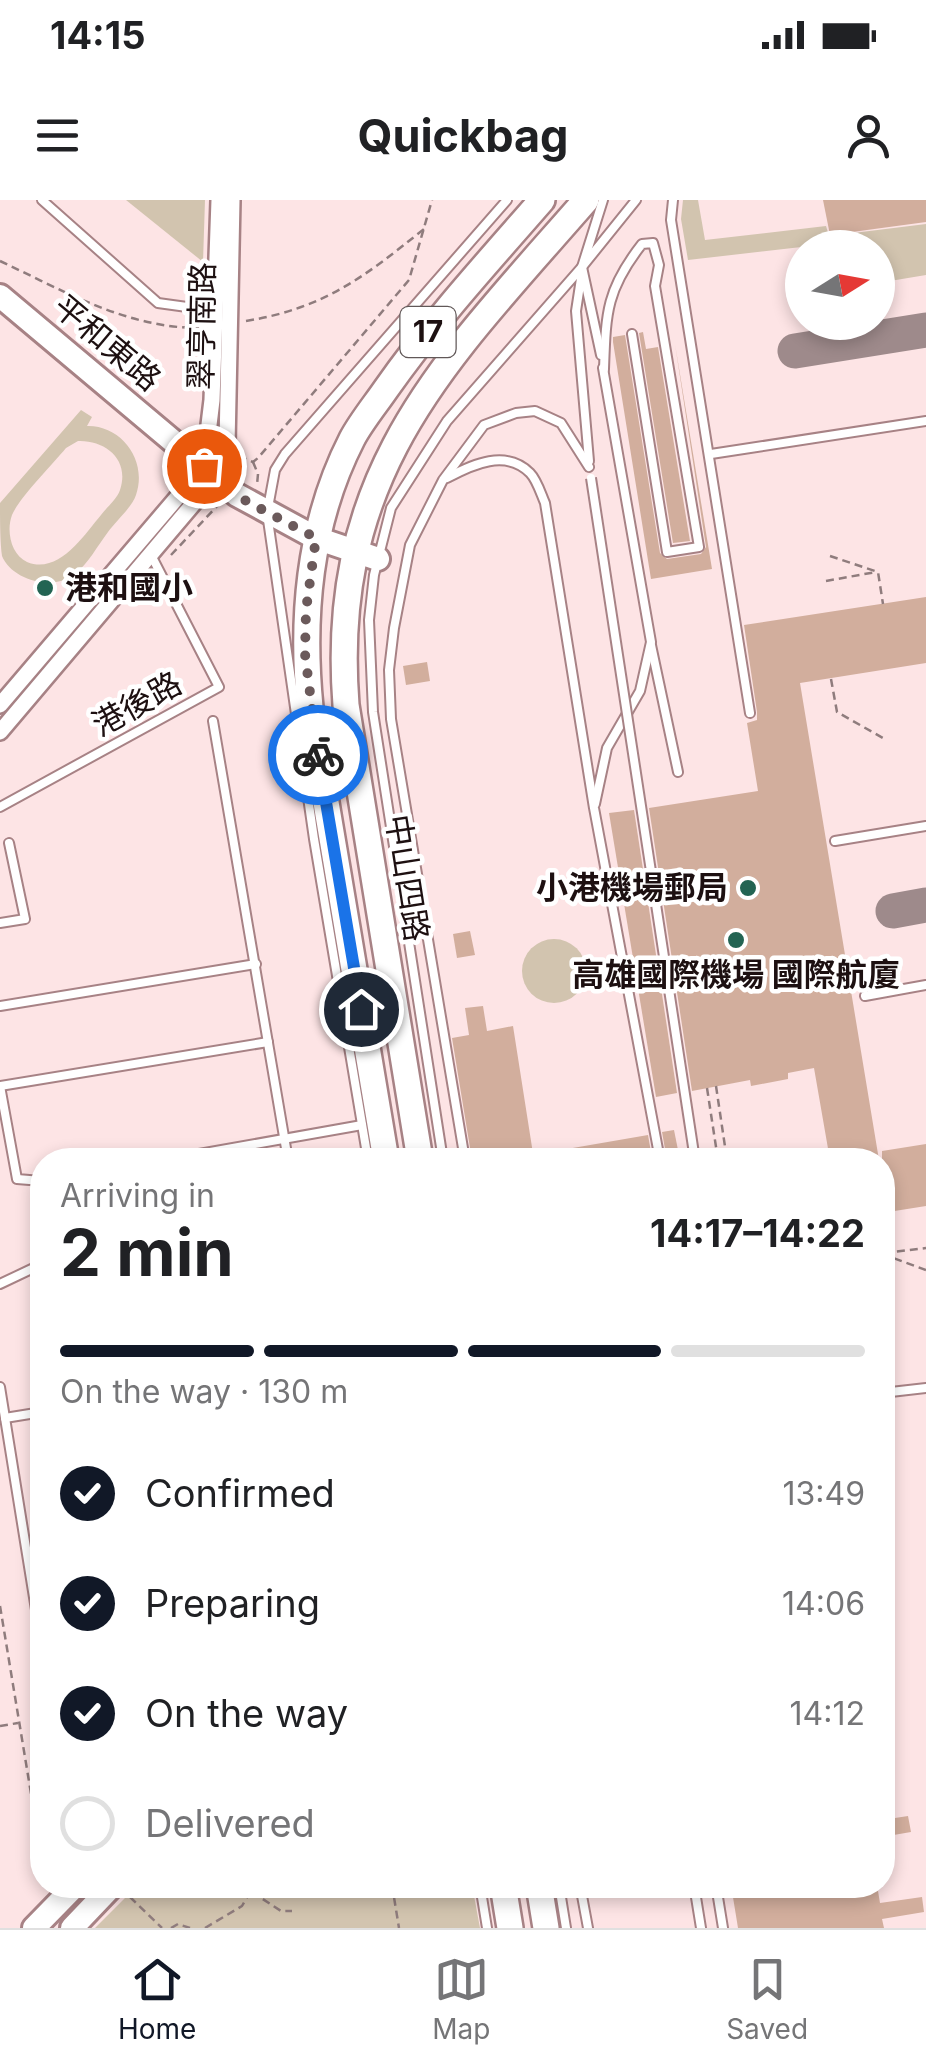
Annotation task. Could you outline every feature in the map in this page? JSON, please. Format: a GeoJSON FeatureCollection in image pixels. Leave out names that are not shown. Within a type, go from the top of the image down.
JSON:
{"type":"FeatureCollection","features":[{"type":"Feature","properties":{"kind":"main road","name":"中山四路"},"geometry":{"type":"LineString","coordinates":[[384,1148],[310,707],[306,610],[316,538],[334,479],[353,437],[420,341],[542,200]]}},
{"type":"Feature","properties":{"kind":"main road","name":"中山四路"},"geometry":{"type":"LineString","coordinates":[[418,1148],[346,705],[344,632],[366,555],[384,461],[406,420],[459,346],[586,200]]}},
{"type":"Feature","properties":{"kind":"main road"},"geometry":{"type":"LineString","coordinates":[[505,1898],[510,1928]]}},
{"type":"Feature","properties":{"kind":"main road"},"geometry":{"type":"LineString","coordinates":[[541,1898],[546,1928]]}},
{"type":"Feature","properties":{"kind":"street","name":"翠亨南路"},"geometry":{"type":"LineString","coordinates":[[0,705],[210,472],[219,200]]}},
{"type":"Feature","properties":{"kind":"street","name":"翠亨南路"},"geometry":{"type":"LineString","coordinates":[[0,732],[154,562],[226,448],[232,200]]}},
{"type":"Feature","properties":{"kind":"street","name":"平和東路"},"geometry":{"type":"LineString","coordinates":[[0,296],[259,509],[316,538],[366,555]]}},
{"type":"Feature","properties":{"kind":"street"},"geometry":{"type":"LineString","coordinates":[[34,1928],[63,1898]]}},
{"type":"Feature","properties":{"kind":"street"},"geometry":{"type":"LineString","coordinates":[[72,1928],[111,1898]]}},
{"type":"Feature","properties":{"kind":"lane"},"geometry":{"type":"LineString","coordinates":[[42,200],[158,302],[216,311]]}},
{"type":"Feature","properties":{"kind":"lane"},"geometry":{"type":"LineString","coordinates":[[366,1148],[259,509],[285,454],[507,200]]}},
{"type":"Feature","properties":{"kind":"lane"},"geometry":{"type":"LineString","coordinates":[[603,200],[582,267],[576,310],[589,466],[693,1148]]}},
{"type":"Feature","properties":{"kind":"lane"},"geometry":{"type":"LineString","coordinates":[[440,1148],[373,712],[366,555],[447,421],[636,200]]}},
{"type":"Feature","properties":{"kind":"lane"},"geometry":{"type":"LineString","coordinates":[[673,200],[671,220],[750,714]]}},
{"type":"Feature","properties":{"kind":"lane"},"geometry":{"type":"LineString","coordinates":[[604,370],[608,300],[642,244],[654,243],[659,266],[655,286],[700,547],[667,552],[632,334]]}},
{"type":"Feature","properties":{"kind":"lane"},"geometry":{"type":"LineString","coordinates":[[582,267],[678,772]]}},
{"type":"Feature","properties":{"kind":"lane"},"geometry":{"type":"LineString","coordinates":[[462,1148],[391,719],[389,670],[394,628],[410,546],[443,480],[484,425],[516,413],[535,411],[561,423],[589,466]]}},
{"type":"Feature","properties":{"kind":"lane"},"geometry":{"type":"LineString","coordinates":[[711,454],[926,421]]}},
{"type":"Feature","properties":{"kind":"lane"},"geometry":{"type":"LineString","coordinates":[[443,480],[473,464],[508,460],[532,474],[546,502],[594,808],[658,1148]]}},
{"type":"Feature","properties":{"kind":"lane","name":"港後路"},"geometry":{"type":"LineString","coordinates":[[0,807],[219,687],[154,562]]}},
{"type":"Feature","properties":{"kind":"lane"},"geometry":{"type":"LineString","coordinates":[[594,808],[607,748],[640,691],[651,642]]}},
{"type":"Feature","properties":{"kind":"lane"},"geometry":{"type":"LineString","coordinates":[[213,721],[286,1148]]}},
{"type":"Feature","properties":{"kind":"lane"},"geometry":{"type":"LineString","coordinates":[[835,841],[926,826]]}},
{"type":"Feature","properties":{"kind":"lane"},"geometry":{"type":"LineString","coordinates":[[0,923],[25,919],[10,842]]}},
{"type":"Feature","properties":{"kind":"lane"},"geometry":{"type":"LineString","coordinates":[[0,1006],[256,964]]}},
{"type":"Feature","properties":{"kind":"lane"},"geometry":{"type":"LineString","coordinates":[[865,996],[926,985]]}},
{"type":"Feature","properties":{"kind":"lane"},"geometry":{"type":"LineString","coordinates":[[30,1180],[16,1179],[0,1086],[268,1042]]}},
{"type":"Feature","properties":{"kind":"lane"},"geometry":{"type":"LineString","coordinates":[[233,1148],[362,1125]]}},
{"type":"Feature","properties":{"kind":"lane"},"geometry":{"type":"LineString","coordinates":[[0,1284],[30,1270]]}},
{"type":"Feature","properties":{"kind":"lane"},"geometry":{"type":"LineString","coordinates":[[0,1388],[30,1573]]}},
{"type":"Feature","properties":{"kind":"lane"},"geometry":{"type":"LineString","coordinates":[[895,1392],[926,1388]]}},
{"type":"Feature","properties":{"kind":"lane"},"geometry":{"type":"LineString","coordinates":[[5,1418],[30,1414]]}},
{"type":"Feature","properties":{"kind":"lane"},"geometry":{"type":"LineString","coordinates":[[482,1898],[487,1928]]}},
{"type":"Feature","properties":{"kind":"lane"},"geometry":{"type":"LineString","coordinates":[[560,1898],[566,1928]]}},
{"type":"Feature","properties":{"kind":"lane"},"geometry":{"type":"LineString","coordinates":[[582,1898],[588,1928]]}},
{"type":"Feature","properties":{"kind":"lane"},"geometry":{"type":"LineString","coordinates":[[696,1898],[701,1928]]}},
{"type":"Feature","properties":{"kind":"lane"},"geometry":{"type":"LineString","coordinates":[[718,1898],[723,1928]]}},
{"type":"Feature","properties":{"kind":"path"},"geometry":{"type":"LineString","coordinates":[[253,462],[408,280],[432,200]]}},
{"type":"Feature","properties":{"kind":"path"},"geometry":{"type":"LineString","coordinates":[[154,562],[223,500],[259,509],[258,474],[253,462],[226,448]]}},
{"type":"Feature","properties":{"kind":"path"},"geometry":{"type":"LineString","coordinates":[[830,556],[878,572]]}},
{"type":"Feature","properties":{"kind":"path"},"geometry":{"type":"LineString","coordinates":[[826,581],[878,572]]}},
{"type":"Feature","properties":{"kind":"path"},"geometry":{"type":"LineString","coordinates":[[878,572],[884,604]]}},
{"type":"Feature","properties":{"kind":"path"},"geometry":{"type":"LineString","coordinates":[[832,678],[837,712],[883,738]]}},
{"type":"Feature","properties":{"kind":"path"},"geometry":{"type":"LineString","coordinates":[[716,1086],[725,1148]]}},
{"type":"Feature","properties":{"kind":"path"},"geometry":{"type":"LineString","coordinates":[[707,1088],[716,1148]]}},
{"type":"Feature","properties":{"kind":"path"},"geometry":{"type":"LineString","coordinates":[[895,1252],[926,1248]]}},
{"type":"Feature","properties":{"kind":"path"},"geometry":{"type":"LineString","coordinates":[[895,1259],[926,1270]]}},
{"type":"Feature","properties":{"kind":"path"},"geometry":{"type":"LineString","coordinates":[[0,1606],[30,1791]]}},
{"type":"Feature","properties":{"kind":"path"},"geometry":{"type":"LineString","coordinates":[[0,1726],[18,1722]]}},
{"type":"Feature","properties":{"kind":"path"},"geometry":{"type":"LineString","coordinates":[[130,1898],[162,1928]]}},
{"type":"Feature","properties":{"kind":"path"},"geometry":{"type":"LineString","coordinates":[[204,1928],[242,1906],[246,1898]]}},
{"type":"Feature","properties":{"kind":"path"},"geometry":{"type":"LineString","coordinates":[[261,1898],[281,1911],[292,1910]]}},
{"type":"Feature","properties":{"kind":"path"},"geometry":{"type":"LineString","coordinates":[[394,1898],[399,1928]]}},
{"type":"Feature","properties":{"kind":"path"},"geometry":{"type":"LineString","coordinates":[[171,1928],[178,1924],[190,1928]]}},
{"type":"Feature","properties":{"kind":"shaded area"},"geometry":{"type":"Polygon","coordinates":[[[126,200],[205,200],[203,262],[126,200]]]}},
{"type":"Feature","properties":{"kind":"shaded area"},"geometry":{"type":"Polygon","coordinates":[[[683,200],[698,200],[705,240],[785,231],[785,249],[688,260],[681,219],[683,200]]]}},
{"type":"Feature","properties":{"kind":"shaded area"},"geometry":{"type":"Polygon","coordinates":[[[926,224],[926,275],[895,280],[895,230],[878,230],[926,224]]]}},
{"type":"Feature","properties":{"kind":"shaded area"},"geometry":{"type":"Polygon","coordinates":[[[826,226],[827,230],[791,230],[826,226]]]}},
{"type":"Feature","properties":{"kind":"shaded area"},"geometry":{"type":"Polygon","coordinates":[[[81,410],[92,417],[87,426],[111,431],[135,458],[139,482],[131,504],[89,560],[67,579],[35,581],[7,565],[1,550],[0,503],[81,410]],[[78,441],[66,448],[12,515],[11,542],[27,562],[50,563],[70,551],[119,493],[122,470],[118,461],[106,448],[78,441]]]}},
{"type":"Feature","properties":{"kind":"shaded area"},"geometry":{"type":"Polygon","coordinates":[[[554,939],[577,948],[586,971],[577,994],[554,1003],[531,994],[522,971],[531,948],[554,939]]]}},
{"type":"Feature","properties":{"kind":"shaded area"},"geometry":{"type":"Polygon","coordinates":[[[125,1898],[474,1898],[480,1928],[95,1928],[125,1898]]]}},
{"type":"Feature","properties":{"kind":"building"},"geometry":{"type":"Polygon","coordinates":[[[823,200],[926,200],[926,222],[867,230],[829,230],[823,200]]]}},
{"type":"Feature","properties":{"kind":"building"},"geometry":{"type":"Polygon","coordinates":[[[643,332],[646,349],[658,347],[690,541],[673,543],[639,333],[643,332]]]}},
{"type":"Feature","properties":{"kind":"building"},"geometry":{"type":"Polygon","coordinates":[[[625,335],[660,553],[667,559],[701,554],[706,547],[675,344],[712,569],[651,579],[613,342],[613,337],[625,335]]]}},
{"type":"Feature","properties":{"kind":"building","name":"高雄國際機場 國際航廈"},"geometry":{"type":"Polygon","coordinates":[[[926,597],[926,663],[800,683],[877,1148],[828,1148],[814,1068],[788,1073],[788,1079],[751,1086],[750,1080],[692,1091],[649,808],[758,791],[747,723],[757,720],[757,712],[744,625],[926,597]]]}},
{"type":"Feature","properties":{"kind":"building"},"geometry":{"type":"Polygon","coordinates":[[[427,662],[430,681],[406,685],[403,666],[427,662]]]}},
{"type":"Feature","properties":{"kind":"building"},"geometry":{"type":"Polygon","coordinates":[[[634,810],[677,1093],[656,1097],[609,813],[634,810]]]}},
{"type":"Feature","properties":{"kind":"building"},"geometry":{"type":"Polygon","coordinates":[[[470,931],[475,955],[457,958],[453,934],[470,931]]]}},
{"type":"Feature","properties":{"kind":"building"},"geometry":{"type":"Polygon","coordinates":[[[483,1006],[487,1031],[513,1026],[532,1148],[470,1148],[452,1038],[469,1035],[465,1008],[483,1006]]]}},
{"type":"Feature","properties":{"kind":"building"},"geometry":{"type":"Polygon","coordinates":[[[674,1130],[678,1148],[665,1148],[662,1132],[674,1130]]]}},
{"type":"Feature","properties":{"kind":"building"},"geometry":{"type":"Polygon","coordinates":[[[648,1135],[650,1148],[573,1148],[648,1135]]]}},
{"type":"Feature","properties":{"kind":"building"},"geometry":{"type":"Polygon","coordinates":[[[926,1144],[926,1206],[895,1211],[895,1149],[926,1144]]]}},
{"type":"Feature","properties":{"kind":"building"},"geometry":{"type":"Polygon","coordinates":[[[908,1816],[911,1832],[895,1835],[895,1818],[908,1816]]]}},
{"type":"Feature","properties":{"kind":"building"},"geometry":{"type":"Polygon","coordinates":[[[922,1897],[924,1912],[882,1919],[884,1928],[738,1928],[733,1898],[879,1898],[880,1903],[922,1897]]]}},
{"type":"Feature","properties":{"kind":"taxiway"},"geometry":{"type":"LineString","coordinates":[[795,351],[926,330]]}},
{"type":"Feature","properties":{"kind":"taxiway"},"geometry":{"type":"LineString","coordinates":[[893,911],[926,905]]}},
{"type":"Feature","properties":{"kind":"way so far"},"geometry":{"type":"LineString","coordinates":[[204,466],[246,501],[316,538],[306,610],[305,654],[318,755]]}},
{"type":"Feature","properties":{"kind":"place","name":"港和國小"},"geometry":{"type":"Point","coordinates":[45,588]}},
{"type":"Feature","properties":{"kind":"place","name":"小港機場郵局"},"geometry":{"type":"Point","coordinates":[748,888]}},
{"type":"Feature","properties":{"kind":"place","name":"高雄國際機場 國際航廈"},"geometry":{"type":"Point","coordinates":[736,940]}},
{"type":"Feature","properties":{"kind":"route"},"geometry":{"type":"LineString","coordinates":[[318,755],[361,1009]]}}]}
